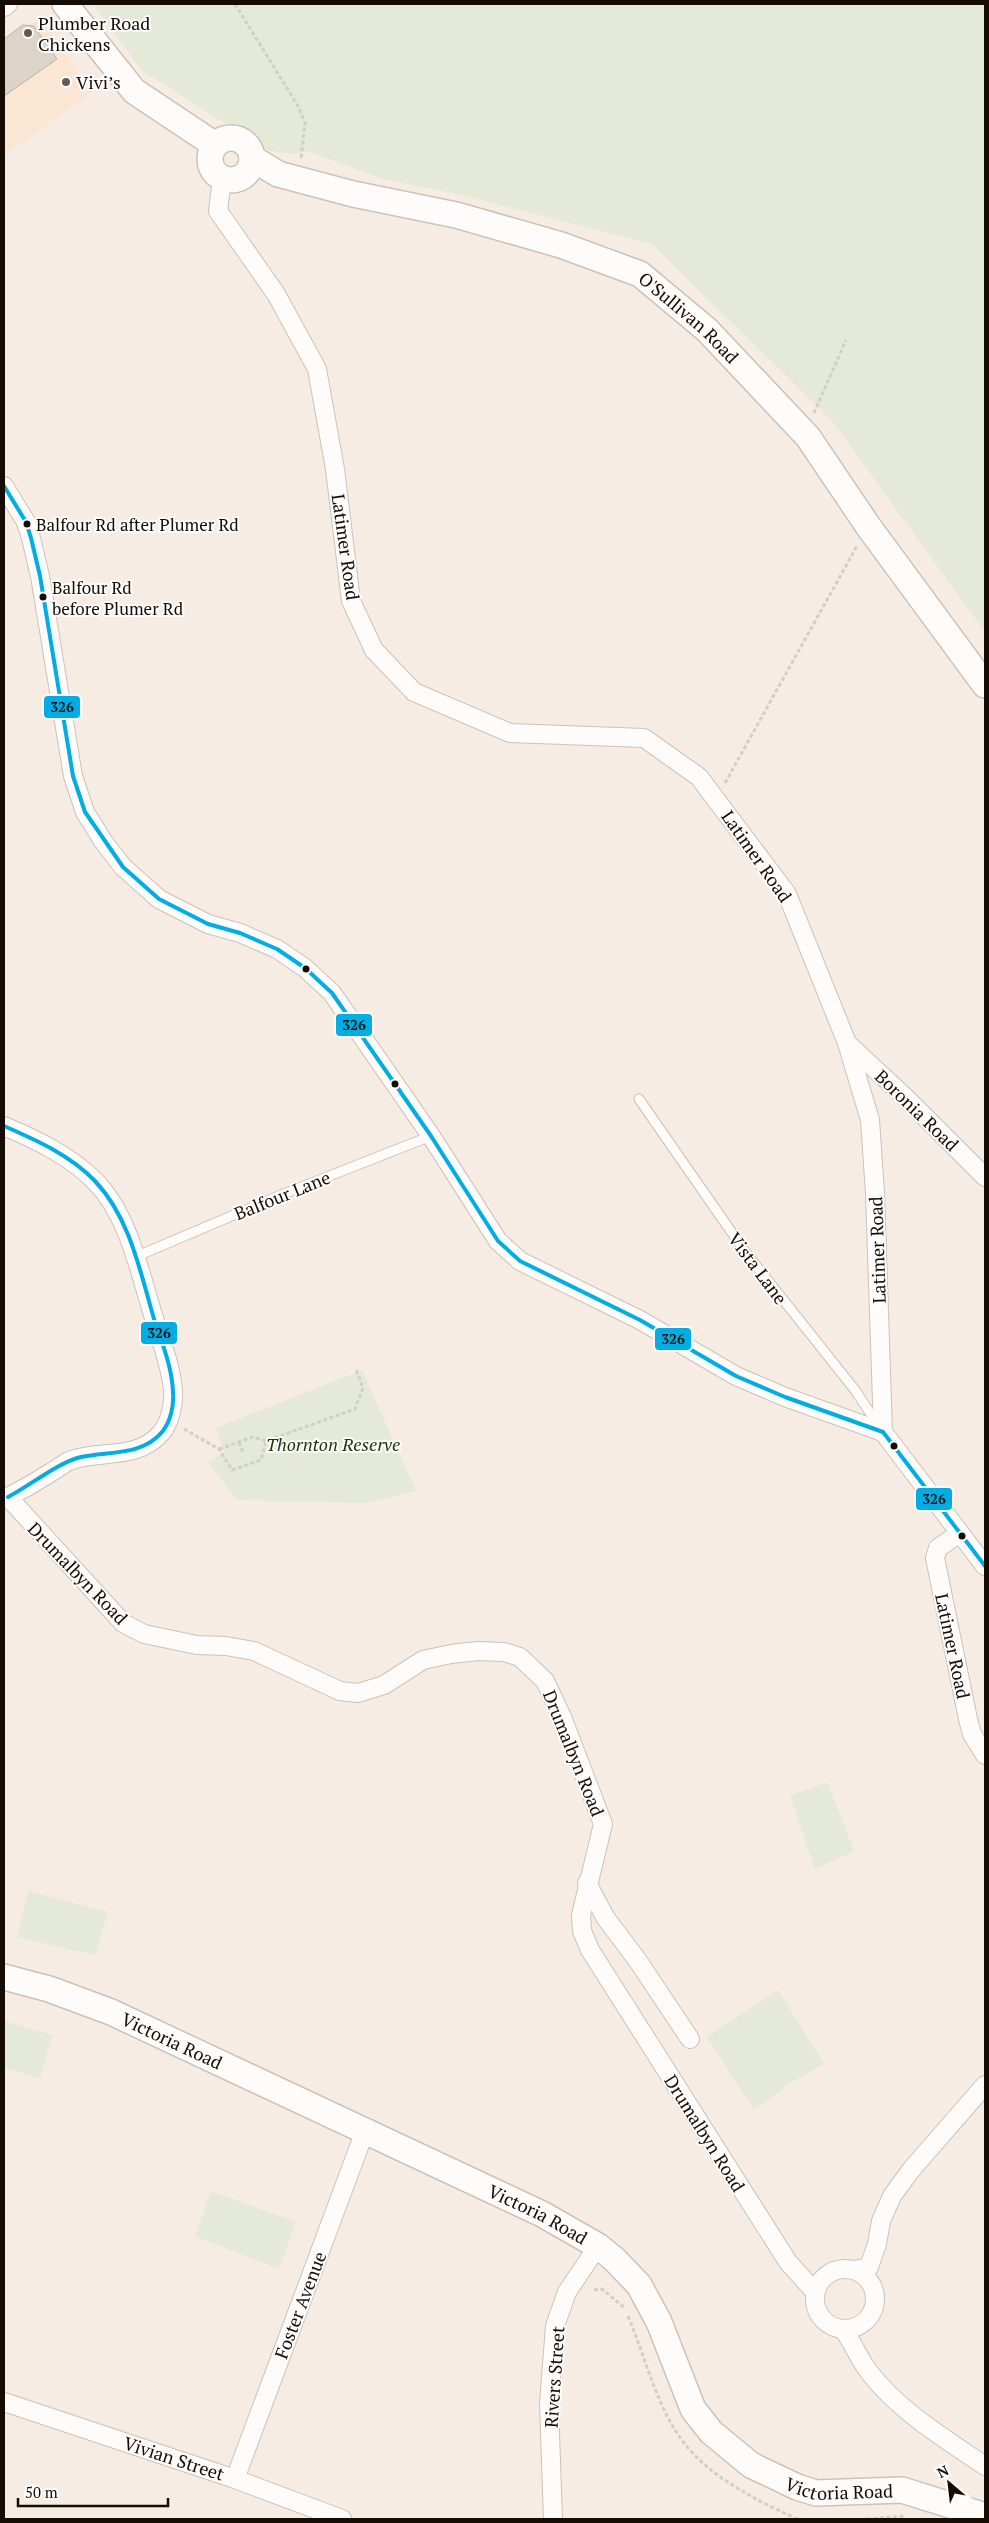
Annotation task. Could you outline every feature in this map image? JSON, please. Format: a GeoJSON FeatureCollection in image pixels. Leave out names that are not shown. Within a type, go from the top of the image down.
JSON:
{"type":"FeatureCollection","features":[{"type":"Feature","properties":{"kind":"main road"},"geometry":{"type":"LineString","coordinates":[[64,4],[134,91],[215,144]]}},
{"type":"Feature","properties":{"kind":"main road"},"geometry":{"type":"LineString","coordinates":[[227,138],[241,140],[251,151],[251,165],[243,176],[236,179],[222,178],[212,170],[210,163],[211,150],[215,144],[227,138]]}},
{"type":"Feature","properties":{"kind":"main road","name":"O'Sullivan Road"},"geometry":{"type":"LineString","coordinates":[[252,158],[278,174],[353,194],[456,215],[561,245],[640,274],[707,330],[805,434],[868,526],[985,685]]}},
{"type":"Feature","properties":{"kind":"main road","name":"Victoria Road"},"geometry":{"type":"LineString","coordinates":[[4,1977],[50,1989],[111,2012],[542,2214],[598,2246],[614,2259],[638,2285],[659,2322],[693,2409],[711,2432],[751,2465],[797,2487],[816,2493],[902,2490],[985,2516]]}},
{"type":"Feature","properties":{"kind":"street"},"geometry":{"type":"LineString","coordinates":[[4,7],[8,4]]}},
{"type":"Feature","properties":{"kind":"street","name":"Latimer Road"},"geometry":{"type":"LineString","coordinates":[[222,178],[218,211],[276,294],[317,369],[335,469],[351,601],[374,650],[414,692],[510,733],[644,738],[698,777],[787,894],[847,1043],[870,1120],[875,1193],[883,1432]]}},
{"type":"Feature","properties":{"kind":"street"},"geometry":{"type":"LineString","coordinates":[[4,486],[26,522],[31,538],[40,576],[73,776],[85,812],[103,841],[123,866],[159,899],[208,924],[240,933],[277,949],[305,968],[332,993],[431,1136],[498,1241],[520,1261],[640,1320],[736,1376],[785,1397],[883,1432],[985,1566]]}},
{"type":"Feature","properties":{"kind":"street","name":"Boronia Road"},"geometry":{"type":"LineString","coordinates":[[847,1043],[905,1097],[985,1177]]}},
{"type":"Feature","properties":{"kind":"street"},"geometry":{"type":"LineString","coordinates":[[4,1126],[36,1139],[68,1158],[94,1181],[114,1205],[135,1257],[169,1367],[174,1392],[169,1420],[162,1433],[150,1443],[134,1451],[84,1457],[67,1462],[6,1497]]}},
{"type":"Feature","properties":{"kind":"street","name":"Drumalbyn Road"},"geometry":{"type":"LineString","coordinates":[[6,1497],[123,1623],[144,1634],[197,1644],[226,1646],[254,1651],[340,1691],[358,1693],[384,1684],[423,1660],[478,1651],[504,1652],[520,1657],[545,1681],[562,1717],[603,1824],[580,1915],[582,1931],[590,1950],[788,2262],[816,2292]]}},
{"type":"Feature","properties":{"kind":"street","name":"Latimer Road"},"geometry":{"type":"LineString","coordinates":[[960,1533],[938,1548],[935,1558],[968,1719],[972,1734],[985,1755]]}},
{"type":"Feature","properties":{"kind":"street"},"geometry":{"type":"LineString","coordinates":[[588,1883],[605,1917],[638,1961],[690,2038]]}},
{"type":"Feature","properties":{"kind":"street"},"geometry":{"type":"LineString","coordinates":[[854,2270],[866,2276],[873,2286],[876,2298],[873,2311],[866,2321],[855,2327],[843,2329],[824,2321],[818,2313],[815,2303],[818,2286],[827,2274],[841,2269],[854,2270],[869,2267],[877,2244],[881,2221],[892,2196],[911,2170],[985,2085]]}},
{"type":"Feature","properties":{"kind":"street","name":"Foster Avenue"},"geometry":{"type":"LineString","coordinates":[[235,2479],[365,2131]]}},
{"type":"Feature","properties":{"kind":"street","name":"Rivers Street"},"geometry":{"type":"LineString","coordinates":[[553,2519],[549,2404],[555,2326],[567,2292],[598,2246]]}},
{"type":"Feature","properties":{"kind":"street"},"geometry":{"type":"LineString","coordinates":[[843,2329],[862,2362],[894,2400],[919,2420],[985,2466]]}},
{"type":"Feature","properties":{"kind":"street","name":"Vivian Street"},"geometry":{"type":"LineString","coordinates":[[4,2402],[235,2479],[300,2512],[342,2519]]}},
{"type":"Feature","properties":{"kind":"lane","name":"Vista Lane"},"geometry":{"type":"LineString","coordinates":[[639,1099],[746,1254],[855,1390],[883,1432]]}},
{"type":"Feature","properties":{"kind":"lane","name":"Balfour Lane"},"geometry":{"type":"LineString","coordinates":[[135,1257],[281,1194],[431,1136]]}},
{"type":"Feature","properties":{"kind":"path"},"geometry":{"type":"LineString","coordinates":[[235,4],[298,106],[305,123],[299,180]]}},
{"type":"Feature","properties":{"kind":"path"},"geometry":{"type":"LineString","coordinates":[[805,434],[846,340]]}},
{"type":"Feature","properties":{"kind":"path"},"geometry":{"type":"LineString","coordinates":[[716,799],[868,526]]}},
{"type":"Feature","properties":{"kind":"path"},"geometry":{"type":"LineString","coordinates":[[219,1449],[253,1437],[266,1441],[355,1409],[363,1388],[356,1369]]}},
{"type":"Feature","properties":{"kind":"path"},"geometry":{"type":"LineString","coordinates":[[169,1420],[219,1449],[232,1470],[261,1460],[266,1441]]}},
{"type":"Feature","properties":{"kind":"path"},"geometry":{"type":"LineString","coordinates":[[239,1442],[243,1453]]}},
{"type":"Feature","properties":{"kind":"path","name":"Victoria Road"},"geometry":{"type":"LineString","coordinates":[[867,2519],[909,2517]]}},
{"type":"Feature","properties":{"kind":"shaded area"},"geometry":{"type":"Polygon","coordinates":[[[40,18],[92,92],[4,156],[4,44],[40,18]]]}},
{"type":"Feature","properties":{"kind":"green space"},"geometry":{"type":"Polygon","coordinates":[[[93,4],[985,4],[985,632],[833,422],[652,244],[458,194],[383,179],[307,151],[291,154],[267,150],[141,70],[93,4]]]}},
{"type":"Feature","properties":{"kind":"green space","name":"Thornton Reserve"},"geometry":{"type":"Polygon","coordinates":[[[362,1370],[416,1491],[367,1503],[237,1500],[208,1462],[224,1452],[216,1428],[362,1370]]]}},
{"type":"Feature","properties":{"kind":"green space"},"geometry":{"type":"Polygon","coordinates":[[[827,1782],[854,1851],[815,1869],[790,1796],[827,1782]]]}},
{"type":"Feature","properties":{"kind":"green space"},"geometry":{"type":"Polygon","coordinates":[[[28,1891],[108,1912],[95,1955],[17,1937],[28,1891]]]}},
{"type":"Feature","properties":{"kind":"green space"},"geometry":{"type":"Polygon","coordinates":[[[778,1990],[824,2064],[790,2083],[754,2110],[707,2037],[778,1990]]]}},
{"type":"Feature","properties":{"kind":"green space"},"geometry":{"type":"Polygon","coordinates":[[[4,2021],[52,2035],[40,2078],[4,2068],[4,2021]]]}},
{"type":"Feature","properties":{"kind":"green space"},"geometry":{"type":"Polygon","coordinates":[[[211,2191],[296,2222],[279,2269],[195,2236],[211,2191]]]}},
{"type":"Feature","properties":{"kind":"building"},"geometry":{"type":"Polygon","coordinates":[[[23,25],[34,26],[57,59],[4,96],[4,39],[23,25]]]}},
{"type":"Feature","properties":{"kind":"transit line","name":"326"},"geometry":{"type":"LineString","coordinates":[[4,486],[26,522],[31,538],[40,576],[73,776],[85,812],[123,867],[159,899],[208,924],[240,933],[277,949],[305,968],[332,993],[431,1136],[498,1241],[520,1261],[640,1320],[736,1376],[785,1397],[883,1432]]}},
{"type":"Feature","properties":{"kind":"transit line","name":"326"},"geometry":{"type":"LineString","coordinates":[[4,1126],[40,1143],[75,1163],[95,1181],[117,1211],[132,1246],[166,1355],[171,1373],[173,1397],[168,1423],[154,1440],[135,1449],[72,1460],[53,1469],[8,1497]]}},
{"type":"Feature","properties":{"kind":"transit line","name":"326"},"geometry":{"type":"LineString","coordinates":[[883,1432],[985,1566]]}},
{"type":"Feature","properties":{"kind":"place","name":"Plumber Road Chickens"},"geometry":{"type":"Point","coordinates":[28,33]}},
{"type":"Feature","properties":{"kind":"place","name":"Vivi’s"},"geometry":{"type":"Point","coordinates":[66,82]}},
{"type":"Feature","properties":{"kind":"place","name":"Balfour Rd after Plumer Rd"},"geometry":{"type":"Point","coordinates":[27,524]}},
{"type":"Feature","properties":{"kind":"place","name":"Balfour Rd before Plumer Rd"},"geometry":{"type":"Point","coordinates":[43,597]}}]}
